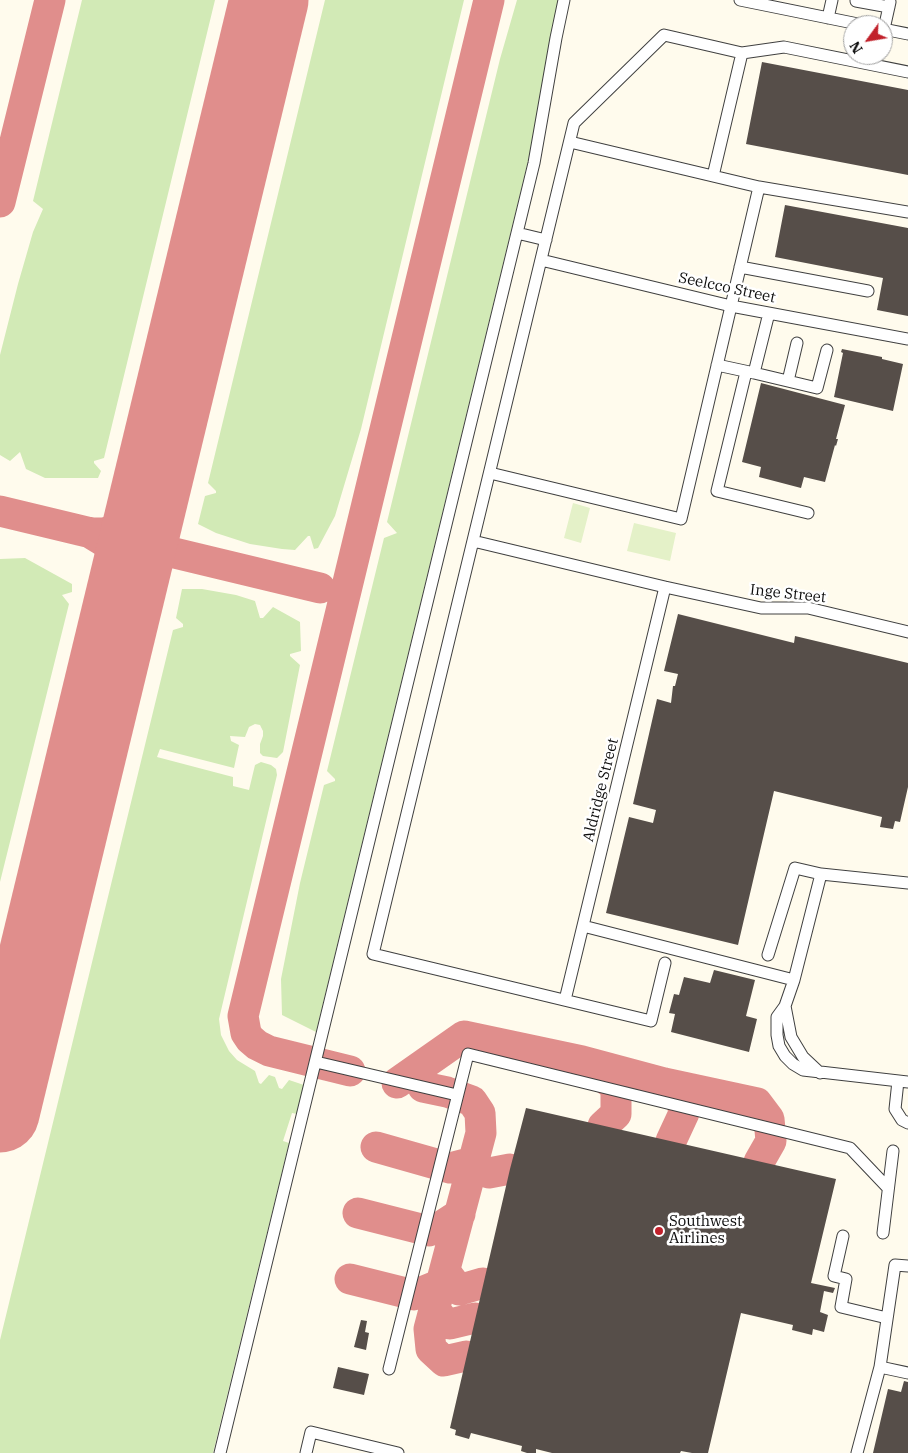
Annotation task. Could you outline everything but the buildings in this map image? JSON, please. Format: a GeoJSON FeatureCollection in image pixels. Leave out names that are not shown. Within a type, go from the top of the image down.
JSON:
{"type":"FeatureCollection","features":[{"type":"Feature","properties":{"kind":"street"},"geometry":{"type":"LineString","coordinates":[[220,1453],[534,163],[564,0]]}},
{"type":"Feature","properties":{"kind":"street"},"geometry":{"type":"LineString","coordinates":[[740,0],[791,5],[828,18],[843,21]]}},
{"type":"Feature","properties":{"kind":"street"},"geometry":{"type":"LineString","coordinates":[[828,18],[832,0]]}},
{"type":"Feature","properties":{"kind":"street"},"geometry":{"type":"LineString","coordinates":[[856,1],[889,4]]}},
{"type":"Feature","properties":{"kind":"street"},"geometry":{"type":"LineString","coordinates":[[893,31],[908,34]]}},
{"type":"Feature","properties":{"kind":"street"},"geometry":{"type":"LineString","coordinates":[[665,963],[651,1021],[373,954],[574,123],[664,35],[742,53],[784,47],[908,72]]}},
{"type":"Feature","properties":{"kind":"street"},"geometry":{"type":"LineString","coordinates":[[713,176],[742,53]]}},
{"type":"Feature","properties":{"kind":"street"},"geometry":{"type":"LineString","coordinates":[[570,142],[759,187],[908,212]]}},
{"type":"Feature","properties":{"kind":"street"},"geometry":{"type":"LineString","coordinates":[[490,473],[681,519],[759,187]]}},
{"type":"Feature","properties":{"kind":"street"},"geometry":{"type":"LineString","coordinates":[[517,233],[546,240]]}},
{"type":"Feature","properties":{"kind":"street","name":"Seelcco Street"},"geometry":{"type":"LineString","coordinates":[[541,260],[731,306],[908,339]]}},
{"type":"Feature","properties":{"kind":"street"},"geometry":{"type":"LineString","coordinates":[[740,268],[868,291]]}},
{"type":"Feature","properties":{"kind":"street"},"geometry":{"type":"LineString","coordinates":[[770,313],[750,372],[717,491],[808,513]]}},
{"type":"Feature","properties":{"kind":"street"},"geometry":{"type":"LineString","coordinates":[[788,382],[798,343]]}},
{"type":"Feature","properties":{"kind":"street"},"geometry":{"type":"LineString","coordinates":[[717,365],[817,388],[827,350]]}},
{"type":"Feature","properties":{"kind":"street","name":"Inge Street"},"geometry":{"type":"LineString","coordinates":[[473,541],[761,608],[808,608],[908,632]]}},
{"type":"Feature","properties":{"kind":"street","name":"Aldridge Street"},"geometry":{"type":"LineString","coordinates":[[565,1000],[665,587]]}},
{"type":"Feature","properties":{"kind":"street"},"geometry":{"type":"LineString","coordinates":[[768,955],[795,868],[821,874],[908,883]]}},
{"type":"Feature","properties":{"kind":"street"},"geometry":{"type":"LineString","coordinates":[[821,874],[794,980],[785,1006],[792,1037],[803,1057],[820,1073],[903,1081],[895,1110],[902,1120],[908,1123]]}},
{"type":"Feature","properties":{"kind":"street"},"geometry":{"type":"LineString","coordinates":[[583,926],[794,980]]}},
{"type":"Feature","properties":{"kind":"street"},"geometry":{"type":"LineString","coordinates":[[388,1369],[468,1054],[850,1148],[888,1188]]}},
{"type":"Feature","properties":{"kind":"street"},"geometry":{"type":"LineString","coordinates":[[316,1062],[457,1095]]}},
{"type":"Feature","properties":{"kind":"street"},"geometry":{"type":"LineString","coordinates":[[883,1233],[893,1151]]}},
{"type":"Feature","properties":{"kind":"street"},"geometry":{"type":"LineString","coordinates":[[843,1236],[834,1276],[846,1279],[840,1307],[888,1318]]}},
{"type":"Feature","properties":{"kind":"street"},"geometry":{"type":"LineString","coordinates":[[857,1453],[880,1367],[895,1265],[908,1266]]}},
{"type":"Feature","properties":{"kind":"street"},"geometry":{"type":"LineString","coordinates":[[880,1367],[908,1373]]}},
{"type":"Feature","properties":{"kind":"street"},"geometry":{"type":"LineString","coordinates":[[306,1453],[311,1432],[398,1453]]}},
{"type":"Feature","properties":{"kind":"green space"},"geometry":{"type":"Polygon","coordinates":[[[82,0],[215,0],[104,458],[94,461],[101,471],[98,478],[45,478],[26,469],[20,452],[10,461],[0,455],[0,355],[33,232],[43,209],[33,201],[82,0]]]}},
{"type":"Feature","properties":{"kind":"green space"},"geometry":{"type":"Polygon","coordinates":[[[325,0],[464,0],[361,429],[335,516],[318,548],[314,549],[310,536],[308,536],[295,550],[250,544],[216,533],[198,524],[205,496],[216,493],[208,483],[325,0]]]}},
{"type":"Feature","properties":{"kind":"green space"},"geometry":{"type":"Polygon","coordinates":[[[517,0],[558,0],[529,157],[316,1032],[282,1015],[281,979],[300,883],[324,785],[335,781],[327,771],[384,538],[397,533],[387,522],[500,59],[517,0]]]}},
{"type":"Feature","properties":{"kind":"green space"},"geometry":{"type":"Polygon","coordinates":[[[573,503],[590,508],[581,543],[564,538],[573,503]]]}},
{"type":"Feature","properties":{"kind":"green space"},"geometry":{"type":"Polygon","coordinates":[[[634,523],[676,533],[670,561],[627,551],[634,523]]]}},
{"type":"Feature","properties":{"kind":"green space"},"geometry":{"type":"Polygon","coordinates":[[[25,558],[72,584],[72,592],[62,595],[69,604],[0,882],[0,559],[25,558]]]}},
{"type":"Feature","properties":{"kind":"green space"},"geometry":{"type":"Polygon","coordinates":[[[182,589],[202,589],[236,595],[255,601],[260,618],[263,618],[273,607],[300,622],[301,651],[290,654],[290,656],[300,665],[283,752],[277,758],[263,756],[260,753],[263,731],[260,725],[255,724],[249,727],[245,737],[230,736],[231,741],[239,745],[234,768],[160,749],[157,757],[233,777],[233,786],[249,790],[255,765],[261,762],[271,765],[276,769],[277,775],[219,1019],[221,1035],[229,1051],[237,1060],[255,1071],[259,1083],[261,1084],[269,1075],[275,1077],[279,1088],[282,1089],[289,1080],[304,1085],[297,1114],[292,1113],[283,1141],[289,1143],[213,1453],[0,1453],[0,1340],[173,630],[183,627],[183,624],[176,618],[182,589]]]}},
{"type":"Feature","properties":{"kind":"taxiway"},"geometry":{"type":"LineString","coordinates":[[0,202],[50,0]]}},
{"type":"Feature","properties":{"kind":"taxiway"},"geometry":{"type":"LineString","coordinates":[[350,1071],[269,1051],[257,1045],[246,1033],[243,1016],[489,0]]}},
{"type":"Feature","properties":{"kind":"taxiway"},"geometry":{"type":"LineString","coordinates":[[93,533],[120,529],[139,516],[146,505]]}},
{"type":"Feature","properties":{"kind":"taxiway"},"geometry":{"type":"LineString","coordinates":[[0,511],[320,588]]}},
{"type":"Feature","properties":{"kind":"taxiway"},"geometry":{"type":"LineString","coordinates":[[92,534],[110,545],[116,552],[126,575],[127,586]]}},
{"type":"Feature","properties":{"kind":"taxiway"},"geometry":{"type":"LineString","coordinates":[[397,1083],[464,1036],[582,1061],[664,1083],[757,1103],[769,1119],[771,1141],[759,1162]]}},
{"type":"Feature","properties":{"kind":"taxiway"},"geometry":{"type":"LineString","coordinates":[[589,1066],[616,1087],[616,1114],[603,1126]]}},
{"type":"Feature","properties":{"kind":"taxiway"},"geometry":{"type":"LineString","coordinates":[[664,1083],[680,1093],[684,1113],[671,1141]]}},
{"type":"Feature","properties":{"kind":"taxiway"},"geometry":{"type":"LineString","coordinates":[[423,1087],[447,1092],[472,1101],[480,1113],[481,1133],[429,1329],[431,1349],[444,1361],[466,1356]]}},
{"type":"Feature","properties":{"kind":"taxiway"},"geometry":{"type":"LineString","coordinates":[[376,1147],[450,1168],[473,1162],[476,1168],[489,1173],[510,1169]]}},
{"type":"Feature","properties":{"kind":"taxiway"},"geometry":{"type":"LineString","coordinates":[[358,1213],[429,1231],[440,1227],[460,1214]]}},
{"type":"Feature","properties":{"kind":"taxiway"},"geometry":{"type":"LineString","coordinates":[[446,1267],[446,1273],[459,1290],[483,1283]]}},
{"type":"Feature","properties":{"kind":"taxiway"},"geometry":{"type":"LineString","coordinates":[[350,1279],[414,1295],[441,1284]]}},
{"type":"Feature","properties":{"kind":"taxiway"},"geometry":{"type":"LineString","coordinates":[[435,1310],[443,1320],[450,1324],[475,1318]]}},
{"type":"Feature","properties":{"kind":"runway"},"geometry":{"type":"LineString","coordinates":[[0,1113],[269,0]]}},
{"type":"Feature","properties":{"kind":"place","name":"Southwest Airlines"},"geometry":{"type":"Point","coordinates":[659,1231]}}]}
